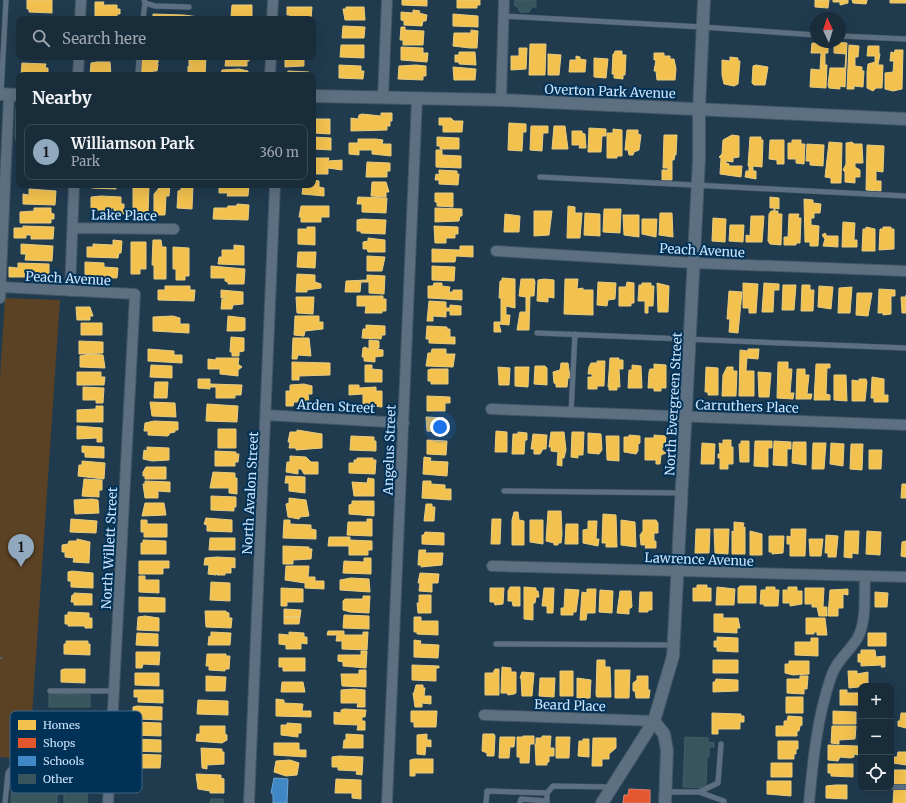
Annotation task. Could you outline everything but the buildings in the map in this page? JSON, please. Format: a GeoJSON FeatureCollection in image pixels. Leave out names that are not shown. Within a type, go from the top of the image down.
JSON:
{"type":"FeatureCollection","features":[{"type":"Feature","properties":{"kind":"street"},"geometry":{"type":"LineString","coordinates":[[80,16],[81,0]]}},
{"type":"Feature","properties":{"kind":"street"},"geometry":{"type":"LineString","coordinates":[[272,16],[273,0]]}},
{"type":"Feature","properties":{"kind":"street"},"geometry":{"type":"LineString","coordinates":[[383,98],[388,0]]}},
{"type":"Feature","properties":{"kind":"street"},"geometry":{"type":"LineString","coordinates":[[501,100],[504,0]]}},
{"type":"Feature","properties":{"kind":"street","name":"North Evergreen Street"},"geometry":{"type":"LineString","coordinates":[[602,803],[654,721],[673,656],[691,339],[704,0]]}},
{"type":"Feature","properties":{"kind":"street"},"geometry":{"type":"LineString","coordinates":[[78,72],[79,60]]}},
{"type":"Feature","properties":{"kind":"street"},"geometry":{"type":"LineString","coordinates":[[270,72],[271,60]]}},
{"type":"Feature","properties":{"kind":"street"},"geometry":{"type":"LineString","coordinates":[[0,298],[7,95]]}},
{"type":"Feature","properties":{"kind":"street","name":"Overton Park Avenue"},"geometry":{"type":"LineString","coordinates":[[316,96],[501,100],[906,119]]}},
{"type":"Feature","properties":{"kind":"street","name":"Angelus Street"},"geometry":{"type":"LineString","coordinates":[[387,803],[417,99]]}},
{"type":"Feature","properties":{"kind":"street"},"geometry":{"type":"LineString","coordinates":[[70,291],[74,188]]}},
{"type":"Feature","properties":{"kind":"street","name":"North Avalon Street"},"geometry":{"type":"LineString","coordinates":[[249,803],[275,188]]}},
{"type":"Feature","properties":{"kind":"street","name":"Lake Place"},"geometry":{"type":"LineString","coordinates":[[73,228],[174,229]]}},
{"type":"Feature","properties":{"kind":"street","name":"Peach Avenue"},"geometry":{"type":"LineString","coordinates":[[496,251],[694,263],[906,271]]}},
{"type":"Feature","properties":{"kind":"street","name":"Peach Avenue"},"geometry":{"type":"LineString","coordinates":[[1,287],[135,294]]}},
{"type":"Feature","properties":{"kind":"street","name":"North Willett Street"},"geometry":{"type":"LineString","coordinates":[[113,711],[135,294]]}},
{"type":"Feature","properties":{"kind":"street","name":"Carruthers Place"},"geometry":{"type":"LineString","coordinates":[[491,409],[687,418],[906,425]]}},
{"type":"Feature","properties":{"kind":"street","name":"Arden Street"},"geometry":{"type":"LineString","coordinates":[[266,414],[404,423]]}},
{"type":"Feature","properties":{"kind":"street","name":"Lawrence Avenue"},"geometry":{"type":"LineString","coordinates":[[492,566],[906,577]]}},
{"type":"Feature","properties":{"kind":"street"},"geometry":{"type":"LineString","coordinates":[[809,803],[816,735],[831,678],[836,665],[857,638],[862,624],[864,576]]}},
{"type":"Feature","properties":{"kind":"street","name":"Beard Place"},"geometry":{"type":"LineString","coordinates":[[484,715],[654,721]]}},
{"type":"Feature","properties":{"kind":"street"},"geometry":{"type":"LineString","coordinates":[[654,721],[664,734],[667,750],[666,797]]}},
{"type":"Feature","properties":{"kind":"street","name":"North Willett Street"},"geometry":{"type":"LineString","coordinates":[[108,803],[109,793]]}},
{"type":"Feature","properties":{"kind":"lane"},"geometry":{"type":"LineString","coordinates":[[6,0],[7,95]]}},
{"type":"Feature","properties":{"kind":"lane"},"geometry":{"type":"LineString","coordinates":[[143,16],[145,2],[155,6],[189,7]]}},
{"type":"Feature","properties":{"kind":"lane"},"geometry":{"type":"LineString","coordinates":[[504,16],[810,35]]}},
{"type":"Feature","properties":{"kind":"lane"},"geometry":{"type":"LineString","coordinates":[[846,36],[906,39]]}},
{"type":"Feature","properties":{"kind":"lane"},"geometry":{"type":"LineString","coordinates":[[138,72],[139,60]]}},
{"type":"Feature","properties":{"kind":"lane"},"geometry":{"type":"LineString","coordinates":[[540,178],[698,187],[906,196]]}},
{"type":"Feature","properties":{"kind":"lane"},"geometry":{"type":"LineString","coordinates":[[537,333],[906,348]]}},
{"type":"Feature","properties":{"kind":"lane"},"geometry":{"type":"LineString","coordinates":[[571,412],[575,334]]}},
{"type":"Feature","properties":{"kind":"lane"},"geometry":{"type":"LineString","coordinates":[[504,491],[683,493]]}},
{"type":"Feature","properties":{"kind":"lane"},"geometry":{"type":"LineString","coordinates":[[496,644],[674,645]]}},
{"type":"Feature","properties":{"kind":"lane"},"geometry":{"type":"LineString","coordinates":[[50,691],[114,691]]}},
{"type":"Feature","properties":{"kind":"lane"},"geometry":{"type":"LineString","coordinates":[[666,797],[699,792],[718,783],[721,744]]}},
{"type":"Feature","properties":{"kind":"lane"},"geometry":{"type":"LineString","coordinates":[[5,803],[8,773],[10,770]]}},
{"type":"Feature","properties":{"kind":"lane"},"geometry":{"type":"LineString","coordinates":[[520,803],[521,799],[547,802],[547,793],[553,786],[611,787]]}},
{"type":"Feature","properties":{"kind":"lane"},"geometry":{"type":"LineString","coordinates":[[894,787],[906,787]]}},
{"type":"Feature","properties":{"kind":"lane"},"geometry":{"type":"LineString","coordinates":[[486,803],[487,791],[547,793]]}},
{"type":"Feature","properties":{"kind":"lane"},"geometry":{"type":"LineString","coordinates":[[699,792],[724,801],[724,803]]}},
{"type":"Feature","properties":{"kind":"path"},"geometry":{"type":"LineString","coordinates":[[0,658],[4,659]]}},
{"type":"Feature","properties":{"kind":"shaded area"},"geometry":{"type":"Polygon","coordinates":[[[5,298],[60,300],[32,711],[10,711],[10,758],[0,757],[0,377],[5,298]]]}},
{"type":"Feature","properties":{"kind":"place","name":"Williamson Park"},"geometry":{"type":"Point","coordinates":[21,567]}}]}
